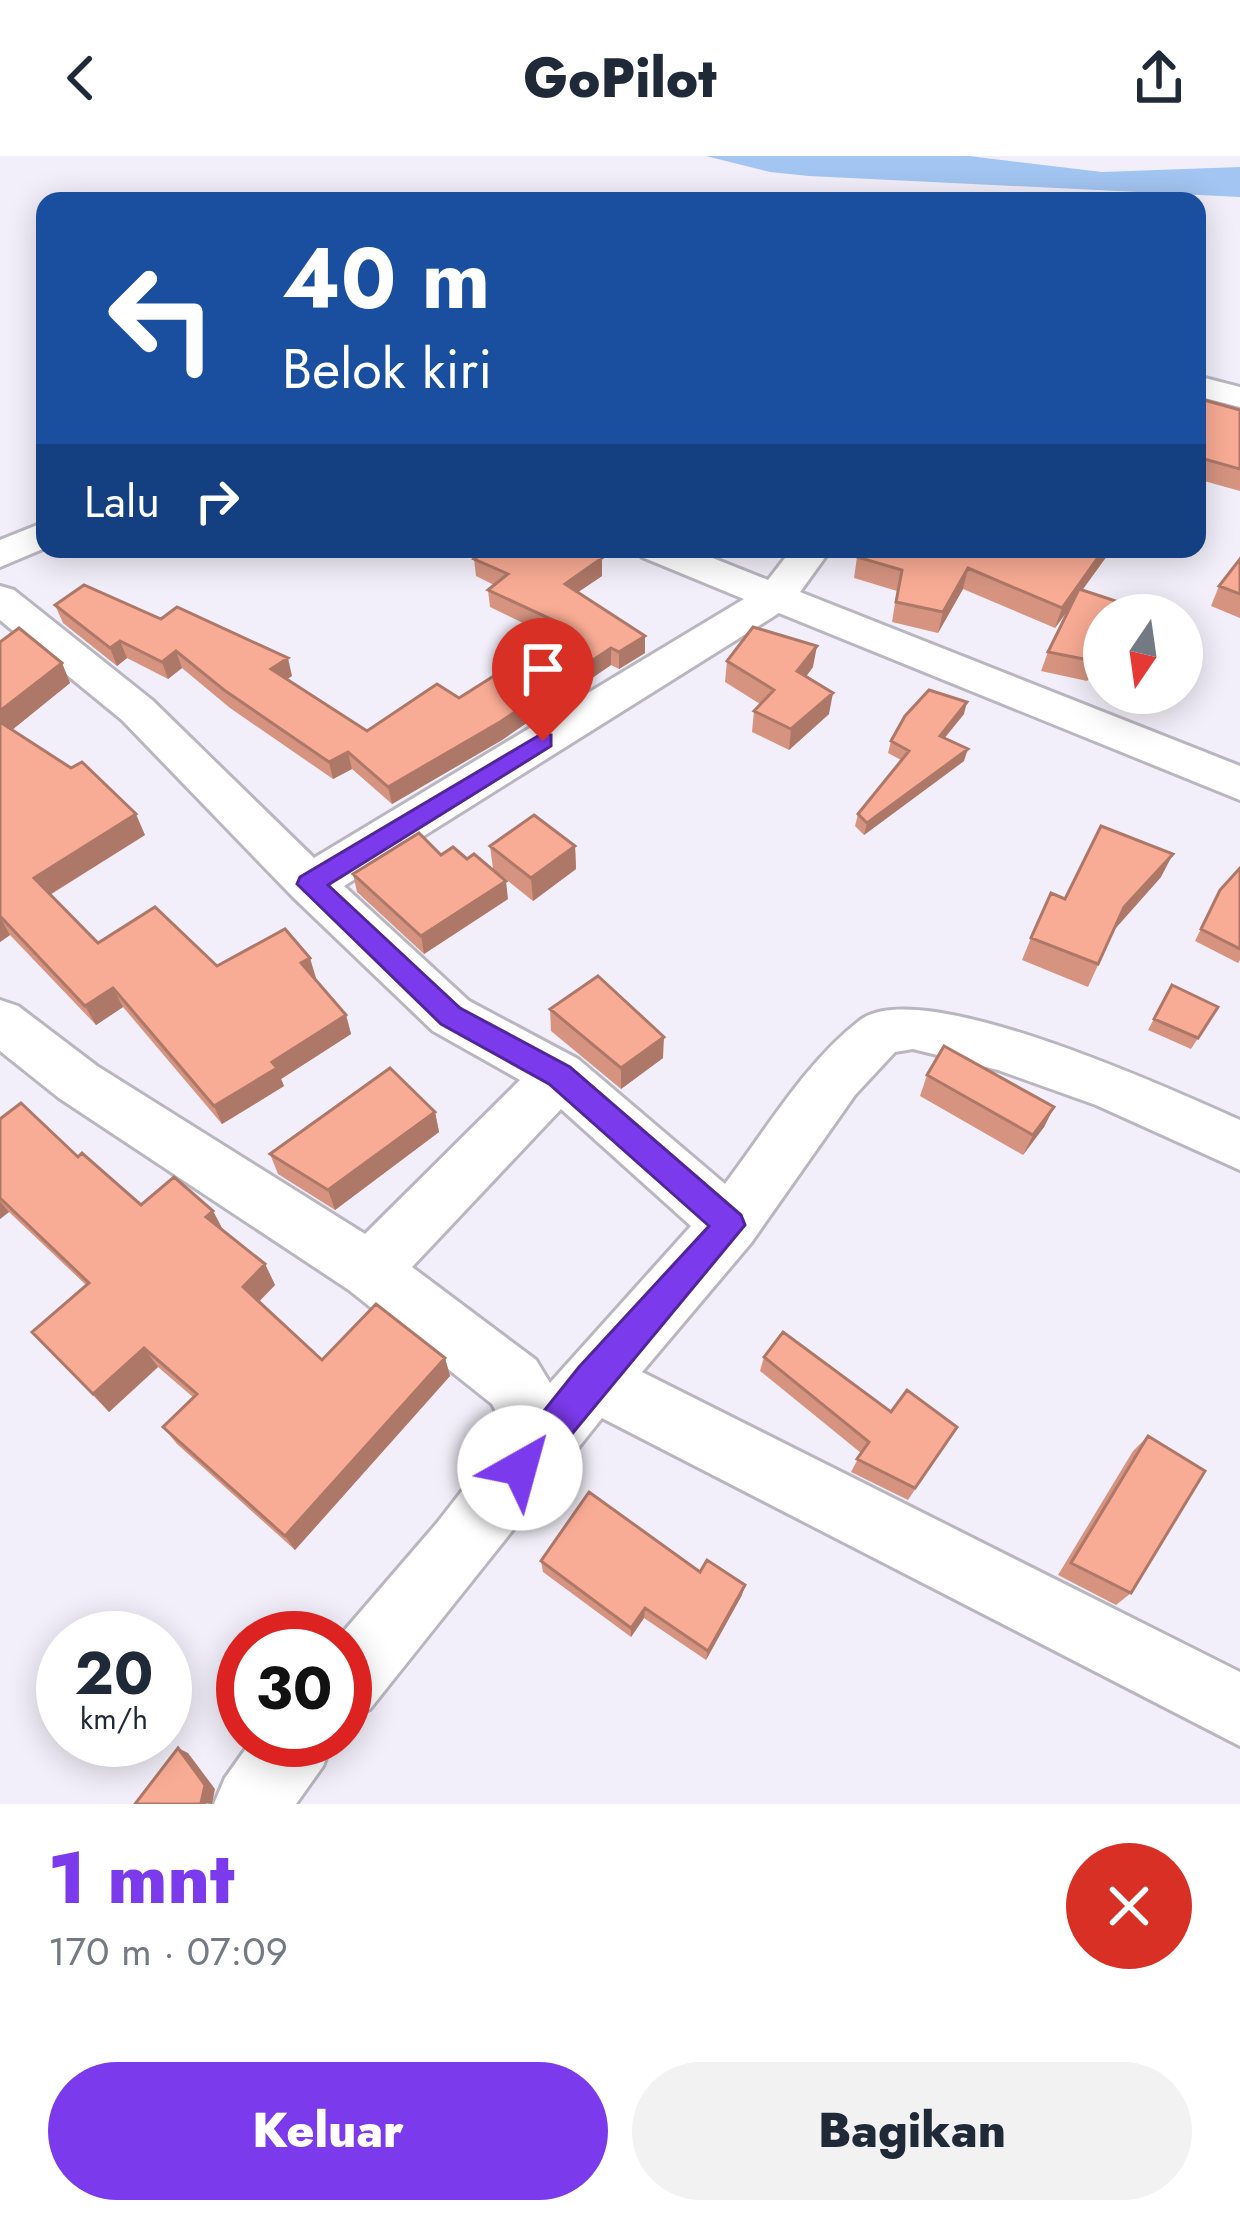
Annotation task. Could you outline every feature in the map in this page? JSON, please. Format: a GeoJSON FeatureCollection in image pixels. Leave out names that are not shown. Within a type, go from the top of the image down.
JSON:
{"type":"FeatureCollection","features":[{"type":"Feature","properties":{"kind":"street"},"geometry":{"type":"LineString","coordinates":[[1206,388],[1240,397]]}},
{"type":"Feature","properties":{"kind":"street"},"geometry":{"type":"LineString","coordinates":[[0,555],[36,537]]}},
{"type":"Feature","properties":{"kind":"street"},"geometry":{"type":"LineString","coordinates":[[678,558],[1240,784]]}},
{"type":"Feature","properties":{"kind":"street"},"geometry":{"type":"LineString","coordinates":[[310,884],[776,597],[805,558]]}},
{"type":"Feature","properties":{"kind":"street"},"geometry":{"type":"LineString","coordinates":[[0,599],[137,710],[310,884],[451,1016],[560,1076],[730,1225]]}},
{"type":"Feature","properties":{"kind":"street"},"geometry":{"type":"LineString","coordinates":[[0,1021],[78,1082],[370,1270],[514,1382],[531,1406],[536,1447]]}},
{"type":"Feature","properties":{"kind":"street"},"geometry":{"type":"LineString","coordinates":[[372,1652],[461,1547],[591,1378],[730,1225],[836,1078],[880,1033],[913,1028],[1000,1049],[1115,1089],[1240,1146]]}},
{"type":"Feature","properties":{"kind":"street"},"geometry":{"type":"LineString","coordinates":[[370,1270],[560,1076]]}},
{"type":"Feature","properties":{"kind":"street"},"geometry":{"type":"LineString","coordinates":[[591,1378],[1240,1710]]}},
{"type":"Feature","properties":{"kind":"street"},"geometry":{"type":"LineString","coordinates":[[251,1804],[278,1767]]}},
{"type":"Feature","properties":{"kind":"water"},"geometry":{"type":"Polygon","coordinates":[[[706,156],[969,156],[1102,172],[1240,167],[1240,197],[1206,192],[770,172],[706,156]]]}},
{"type":"Feature","properties":{"kind":"building"},"geometry":{"type":"Polygon","coordinates":[[[1206,401],[1240,410],[1240,469],[1206,460],[1206,401]]]}},
{"type":"Feature","properties":{"kind":"building"},"geometry":{"type":"Polygon","coordinates":[[[602,558],[565,584],[645,636],[619,652],[611,648],[500,722],[388,787],[348,752],[329,762],[176,651],[162,662],[120,641],[110,648],[55,605],[84,585],[161,619],[177,607],[288,658],[271,669],[367,731],[437,684],[459,698],[570,628],[488,590],[508,574],[474,559],[602,558]]]}},
{"type":"Feature","properties":{"kind":"building"},"geometry":{"type":"Polygon","coordinates":[[[860,558],[1098,558],[1062,608],[968,568],[943,612],[896,602],[902,570],[860,558]]]}},
{"type":"Feature","properties":{"kind":"building"},"geometry":{"type":"Polygon","coordinates":[[[1240,559],[1240,594],[1219,586],[1240,559]]]}},
{"type":"Feature","properties":{"kind":"building"},"geometry":{"type":"Polygon","coordinates":[[[1079,589],[1094,594],[1083,594],[1083,659],[1048,652],[1079,589]]]}},
{"type":"Feature","properties":{"kind":"building"},"geometry":{"type":"Polygon","coordinates":[[[753,627],[817,646],[797,671],[833,693],[791,729],[754,711],[774,690],[727,661],[753,627]]]}},
{"type":"Feature","properties":{"kind":"building"},"geometry":{"type":"Polygon","coordinates":[[[19,628],[62,663],[0,711],[0,642],[19,628]]]}},
{"type":"Feature","properties":{"kind":"building"},"geometry":{"type":"Polygon","coordinates":[[[929,690],[967,702],[940,736],[968,749],[867,823],[858,814],[909,751],[891,741],[905,716],[929,690]]]}},
{"type":"Feature","properties":{"kind":"building"},"geometry":{"type":"Polygon","coordinates":[[[0,722],[71,768],[82,762],[136,814],[34,878],[98,943],[155,907],[217,966],[285,929],[310,958],[301,963],[346,1015],[272,1062],[277,1068],[214,1106],[113,988],[85,1006],[0,916],[0,722]]]}},
{"type":"Feature","properties":{"kind":"building"},"geometry":{"type":"Polygon","coordinates":[[[534,815],[575,846],[531,878],[490,846],[534,815]]]}},
{"type":"Feature","properties":{"kind":"building"},"geometry":{"type":"Polygon","coordinates":[[[1101,826],[1173,854],[1124,907],[1098,964],[1031,938],[1051,893],[1065,899],[1101,826]]]}},
{"type":"Feature","properties":{"kind":"building"},"geometry":{"type":"Polygon","coordinates":[[[419,833],[441,855],[453,847],[467,859],[474,854],[506,881],[421,936],[353,874],[419,833]]]}},
{"type":"Feature","properties":{"kind":"building"},"geometry":{"type":"Polygon","coordinates":[[[1240,868],[1240,949],[1201,929],[1220,890],[1240,868]]]}},
{"type":"Feature","properties":{"kind":"building"},"geometry":{"type":"Polygon","coordinates":[[[598,976],[664,1037],[621,1068],[550,1009],[598,976]]]}},
{"type":"Feature","properties":{"kind":"building"},"geometry":{"type":"Polygon","coordinates":[[[1172,985],[1218,1007],[1198,1038],[1154,1019],[1172,985]]]}},
{"type":"Feature","properties":{"kind":"building"},"geometry":{"type":"Polygon","coordinates":[[[944,1046],[1054,1107],[1033,1135],[927,1075],[944,1046]]]}},
{"type":"Feature","properties":{"kind":"building"},"geometry":{"type":"Polygon","coordinates":[[[390,1068],[435,1112],[328,1190],[270,1154],[390,1068]]]}},
{"type":"Feature","properties":{"kind":"building"},"geometry":{"type":"Polygon","coordinates":[[[21,1103],[78,1157],[82,1153],[141,1205],[174,1177],[213,1211],[206,1217],[265,1264],[243,1287],[322,1360],[376,1304],[445,1358],[285,1536],[163,1427],[197,1394],[144,1348],[93,1394],[32,1332],[89,1283],[0,1198],[0,1119],[21,1103]]]}},
{"type":"Feature","properties":{"kind":"building"},"geometry":{"type":"Polygon","coordinates":[[[783,1332],[891,1412],[907,1390],[957,1427],[915,1488],[857,1459],[869,1442],[764,1357],[783,1332]]]}},
{"type":"Feature","properties":{"kind":"building"},"geometry":{"type":"Polygon","coordinates":[[[1148,1436],[1205,1471],[1131,1593],[1071,1563],[1148,1436]]]}},
{"type":"Feature","properties":{"kind":"building"},"geometry":{"type":"Polygon","coordinates":[[[589,1492],[700,1572],[707,1560],[745,1585],[708,1651],[645,1608],[631,1628],[541,1561],[589,1492]]]}},
{"type":"Feature","properties":{"kind":"building"},"geometry":{"type":"Polygon","coordinates":[[[163,1767],[192,1767],[205,1785],[201,1803],[206,1804],[135,1804],[163,1767]]]}},
{"type":"Feature","properties":{"kind":"route"},"geometry":{"type":"LineString","coordinates":[[520,1468],[591,1378],[730,1225],[560,1076],[451,1016],[310,884],[543,741]]}}]}
